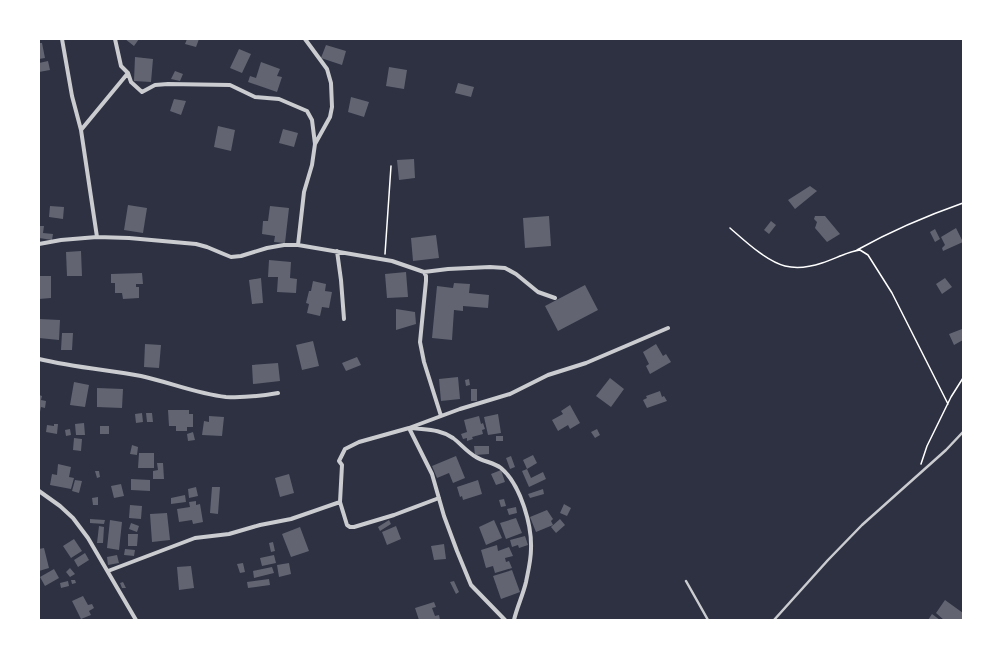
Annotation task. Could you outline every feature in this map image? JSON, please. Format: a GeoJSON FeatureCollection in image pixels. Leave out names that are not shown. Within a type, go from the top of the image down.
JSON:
{"type":"FeatureCollection","features":[{"type":"Feature","properties":{"kind":"street"},"geometry":{"type":"LineString","coordinates":[[62,39],[72,96],[81,130],[97,237]]}},
{"type":"Feature","properties":{"kind":"street"},"geometry":{"type":"LineString","coordinates":[[115,39],[121,66],[128,73],[131,82],[142,92],[155,85],[230,85],[256,97],[279,99],[307,111],[311,116],[314,126],[315,144],[312,164],[304,192],[298,245]]}},
{"type":"Feature","properties":{"kind":"street"},"geometry":{"type":"LineString","coordinates":[[306,39],[327,69],[331,83],[332,107],[330,117],[315,144]]}},
{"type":"Feature","properties":{"kind":"street"},"geometry":{"type":"LineString","coordinates":[[81,130],[128,73]]}},
{"type":"Feature","properties":{"kind":"street"},"geometry":{"type":"LineString","coordinates":[[39,244],[53,241],[97,237],[196,244],[208,247],[231,257],[241,256],[267,248],[284,245],[298,245],[384,259],[424,272],[454,268],[490,266],[505,268],[516,274],[538,292],[555,298]]}},
{"type":"Feature","properties":{"kind":"street"},"geometry":{"type":"LineString","coordinates":[[337,251],[344,320]]}},
{"type":"Feature","properties":{"kind":"street"},"geometry":{"type":"LineString","coordinates":[[424,272],[426,281],[420,342],[424,362],[441,416]]}},
{"type":"Feature","properties":{"kind":"street"},"geometry":{"type":"LineString","coordinates":[[439,498],[394,515],[350,527],[347,525],[340,502],[342,465],[339,461],[345,449],[359,442],[409,428],[510,394],[548,375],[586,363],[668,328]]}},
{"type":"Feature","properties":{"kind":"street"},"geometry":{"type":"LineString","coordinates":[[39,359],[74,367],[142,376],[192,390],[226,397],[254,397],[278,393]]}},
{"type":"Feature","properties":{"kind":"street"},"geometry":{"type":"LineString","coordinates":[[409,428],[420,447],[432,474],[444,516],[471,584],[505,620]]}},
{"type":"Feature","properties":{"kind":"street"},"geometry":{"type":"LineString","coordinates":[[409,428],[443,432],[477,457],[491,462],[500,468],[514,484],[523,507],[529,531],[531,550],[526,582],[514,620]]}},
{"type":"Feature","properties":{"kind":"street"},"geometry":{"type":"LineString","coordinates":[[39,491],[60,506],[73,518],[88,538],[136,620]]}},
{"type":"Feature","properties":{"kind":"street"},"geometry":{"type":"LineString","coordinates":[[108,571],[194,538],[228,534],[291,518],[340,502]]}},
{"type":"Feature","properties":{"kind":"lane"},"geometry":{"type":"LineString","coordinates":[[774,620],[828,560],[858,530],[963,432]]}},
{"type":"Feature","properties":{"kind":"lane"},"geometry":{"type":"LineString","coordinates":[[686,582],[699,601],[708,620]]}},
{"type":"Feature","properties":{"kind":"path"},"geometry":{"type":"LineString","coordinates":[[384,259],[391,166]]}},
{"type":"Feature","properties":{"kind":"path"},"geometry":{"type":"LineString","coordinates":[[730,228],[772,261],[786,267],[802,268],[855,251],[881,236],[963,203]]}},
{"type":"Feature","properties":{"kind":"path"},"geometry":{"type":"LineString","coordinates":[[855,251],[860,250],[868,255],[882,275],[948,404]]}},
{"type":"Feature","properties":{"kind":"path"},"geometry":{"type":"LineString","coordinates":[[919,474],[924,454],[948,404],[963,378]]}},
{"type":"Feature","properties":{"kind":"building"},"geometry":{"type":"Polygon","coordinates":[[[125,39],[139,39],[134,46],[125,39]]]}},
{"type":"Feature","properties":{"kind":"building"},"geometry":{"type":"Polygon","coordinates":[[[187,39],[199,39],[196,47],[185,44],[187,39]]]}},
{"type":"Feature","properties":{"kind":"building"},"geometry":{"type":"Polygon","coordinates":[[[39,43],[42,43],[45,58],[39,59],[39,43]]]}},
{"type":"Feature","properties":{"kind":"building"},"geometry":{"type":"Polygon","coordinates":[[[326,45],[346,51],[342,65],[321,58],[326,45]]]}},
{"type":"Feature","properties":{"kind":"building"},"geometry":{"type":"Polygon","coordinates":[[[239,49],[251,54],[242,73],[230,68],[239,49]]]}},
{"type":"Feature","properties":{"kind":"building"},"geometry":{"type":"Polygon","coordinates":[[[135,57],[153,59],[151,82],[134,81],[135,57]]]}},
{"type":"Feature","properties":{"kind":"building"},"geometry":{"type":"Polygon","coordinates":[[[48,61],[50,70],[39,72],[39,63],[48,61]]]}},
{"type":"Feature","properties":{"kind":"building"},"geometry":{"type":"Polygon","coordinates":[[[261,62],[280,69],[277,76],[282,77],[277,92],[248,82],[250,76],[256,78],[261,62]]]}},
{"type":"Feature","properties":{"kind":"building"},"geometry":{"type":"Polygon","coordinates":[[[389,67],[407,70],[404,89],[386,86],[389,67]]]}},
{"type":"Feature","properties":{"kind":"building"},"geometry":{"type":"Polygon","coordinates":[[[175,71],[183,74],[180,81],[171,79],[175,71]]]}},
{"type":"Feature","properties":{"kind":"building"},"geometry":{"type":"Polygon","coordinates":[[[458,83],[474,87],[471,97],[455,93],[458,83]]]}},
{"type":"Feature","properties":{"kind":"building"},"geometry":{"type":"Polygon","coordinates":[[[351,97],[369,102],[364,117],[348,112],[351,97]]]}},
{"type":"Feature","properties":{"kind":"building"},"geometry":{"type":"Polygon","coordinates":[[[174,99],[186,101],[181,115],[170,111],[174,99]]]}},
{"type":"Feature","properties":{"kind":"building"},"geometry":{"type":"Polygon","coordinates":[[[218,126],[235,130],[231,151],[214,147],[218,126]]]}},
{"type":"Feature","properties":{"kind":"building"},"geometry":{"type":"Polygon","coordinates":[[[283,129],[298,133],[294,147],[279,143],[283,129]]]}},
{"type":"Feature","properties":{"kind":"building"},"geometry":{"type":"Polygon","coordinates":[[[414,159],[415,178],[399,180],[397,160],[414,159]]]}},
{"type":"Feature","properties":{"kind":"building"},"geometry":{"type":"Polygon","coordinates":[[[810,186],[817,191],[795,209],[788,200],[810,186]]]}},
{"type":"Feature","properties":{"kind":"building"},"geometry":{"type":"Polygon","coordinates":[[[128,205],[147,208],[143,233],[124,230],[128,205]]]}},
{"type":"Feature","properties":{"kind":"building"},"geometry":{"type":"Polygon","coordinates":[[[50,206],[64,207],[63,219],[49,217],[50,206]]]}},
{"type":"Feature","properties":{"kind":"building"},"geometry":{"type":"Polygon","coordinates":[[[270,206],[289,208],[285,243],[274,242],[275,236],[262,234],[263,221],[268,221],[270,206]]]}},
{"type":"Feature","properties":{"kind":"building"},"geometry":{"type":"Polygon","coordinates":[[[549,216],[551,246],[525,248],[523,218],[549,216]]]}},
{"type":"Feature","properties":{"kind":"building"},"geometry":{"type":"Polygon","coordinates":[[[815,216],[825,216],[840,234],[827,242],[815,228],[817,222],[814,219],[815,216]]]}},
{"type":"Feature","properties":{"kind":"building"},"geometry":{"type":"Polygon","coordinates":[[[771,221],[776,225],[769,234],[764,230],[771,221]]]}},
{"type":"Feature","properties":{"kind":"building"},"geometry":{"type":"Polygon","coordinates":[[[39,226],[44,226],[43,233],[53,234],[52,240],[39,238],[39,226]]]}},
{"type":"Feature","properties":{"kind":"building"},"geometry":{"type":"Polygon","coordinates":[[[956,228],[963,242],[943,251],[942,248],[945,245],[941,237],[956,228]]]}},
{"type":"Feature","properties":{"kind":"building"},"geometry":{"type":"Polygon","coordinates":[[[935,229],[940,239],[935,242],[930,232],[935,229]]]}},
{"type":"Feature","properties":{"kind":"building"},"geometry":{"type":"Polygon","coordinates":[[[436,235],[439,258],[413,261],[411,238],[436,235]]]}},
{"type":"Feature","properties":{"kind":"building"},"geometry":{"type":"Polygon","coordinates":[[[81,251],[82,276],[67,276],[66,252],[81,251]]]}},
{"type":"Feature","properties":{"kind":"building"},"geometry":{"type":"Polygon","coordinates":[[[269,260],[291,262],[290,278],[297,279],[296,293],[277,292],[278,277],[268,277],[269,260]]]}},
{"type":"Feature","properties":{"kind":"building"},"geometry":{"type":"Polygon","coordinates":[[[406,272],[408,297],[387,298],[385,274],[406,272]]]}},
{"type":"Feature","properties":{"kind":"building"},"geometry":{"type":"Polygon","coordinates":[[[142,273],[143,284],[136,284],[136,287],[139,287],[139,298],[123,299],[122,293],[115,293],[115,283],[111,283],[111,274],[142,273]]]}},
{"type":"Feature","properties":{"kind":"building"},"geometry":{"type":"Polygon","coordinates":[[[39,276],[51,276],[51,298],[39,299],[39,276]]]}},
{"type":"Feature","properties":{"kind":"building"},"geometry":{"type":"Polygon","coordinates":[[[261,278],[263,303],[252,304],[249,280],[261,278]]]}},
{"type":"Feature","properties":{"kind":"building"},"geometry":{"type":"Polygon","coordinates":[[[945,278],[952,287],[942,294],[936,284],[945,278]]]}},
{"type":"Feature","properties":{"kind":"building"},"geometry":{"type":"Polygon","coordinates":[[[313,281],[326,284],[325,291],[332,292],[329,308],[322,307],[320,316],[307,313],[309,304],[306,303],[313,281]]]}},
{"type":"Feature","properties":{"kind":"building"},"geometry":{"type":"Polygon","coordinates":[[[454,283],[470,284],[469,293],[489,295],[488,308],[463,306],[463,311],[454,310],[452,340],[432,338],[437,286],[453,288],[454,283]]]}},
{"type":"Feature","properties":{"kind":"building"},"geometry":{"type":"Polygon","coordinates":[[[585,285],[598,310],[558,331],[545,306],[585,285]]]}},
{"type":"Feature","properties":{"kind":"building"},"geometry":{"type":"Polygon","coordinates":[[[396,309],[415,312],[416,324],[396,330],[396,309]]]}},
{"type":"Feature","properties":{"kind":"building"},"geometry":{"type":"Polygon","coordinates":[[[39,319],[60,320],[59,340],[39,338],[39,319]]]}},
{"type":"Feature","properties":{"kind":"building"},"geometry":{"type":"Polygon","coordinates":[[[962,329],[963,340],[954,345],[949,334],[962,329]]]}},
{"type":"Feature","properties":{"kind":"building"},"geometry":{"type":"Polygon","coordinates":[[[62,333],[73,333],[72,350],[61,350],[62,333]]]}},
{"type":"Feature","properties":{"kind":"building"},"geometry":{"type":"Polygon","coordinates":[[[313,341],[319,366],[302,370],[296,345],[313,341]]]}},
{"type":"Feature","properties":{"kind":"building"},"geometry":{"type":"Polygon","coordinates":[[[145,344],[161,345],[159,368],[144,367],[145,344]]]}},
{"type":"Feature","properties":{"kind":"building"},"geometry":{"type":"Polygon","coordinates":[[[656,344],[663,356],[666,354],[671,362],[650,374],[646,366],[649,364],[643,352],[656,344]]]}},
{"type":"Feature","properties":{"kind":"building"},"geometry":{"type":"Polygon","coordinates":[[[357,357],[361,365],[346,371],[342,363],[357,357]]]}},
{"type":"Feature","properties":{"kind":"building"},"geometry":{"type":"Polygon","coordinates":[[[278,363],[280,381],[253,384],[252,365],[278,363]]]}},
{"type":"Feature","properties":{"kind":"building"},"geometry":{"type":"Polygon","coordinates":[[[458,377],[460,399],[441,401],[439,379],[458,377]]]}},
{"type":"Feature","properties":{"kind":"building"},"geometry":{"type":"Polygon","coordinates":[[[610,378],[624,389],[611,407],[596,396],[610,378]]]}},
{"type":"Feature","properties":{"kind":"building"},"geometry":{"type":"Polygon","coordinates":[[[469,379],[470,385],[466,386],[465,380],[469,379]]]}},
{"type":"Feature","properties":{"kind":"building"},"geometry":{"type":"Polygon","coordinates":[[[74,382],[89,385],[85,407],[70,405],[74,382]]]}},
{"type":"Feature","properties":{"kind":"building"},"geometry":{"type":"Polygon","coordinates":[[[97,388],[123,389],[122,408],[97,407],[97,388]]]}},
{"type":"Feature","properties":{"kind":"building"},"geometry":{"type":"Polygon","coordinates":[[[471,389],[477,389],[477,401],[471,401],[471,389]]]}},
{"type":"Feature","properties":{"kind":"building"},"geometry":{"type":"Polygon","coordinates":[[[660,391],[662,397],[664,396],[667,401],[647,408],[643,400],[647,398],[646,396],[660,391]]]}},
{"type":"Feature","properties":{"kind":"building"},"geometry":{"type":"Polygon","coordinates":[[[39,395],[42,396],[41,400],[46,401],[45,408],[41,407],[40,412],[39,395]]]}},
{"type":"Feature","properties":{"kind":"building"},"geometry":{"type":"Polygon","coordinates":[[[570,405],[580,423],[570,429],[568,425],[558,431],[552,420],[563,414],[561,411],[570,405]]]}},
{"type":"Feature","properties":{"kind":"building"},"geometry":{"type":"Polygon","coordinates":[[[168,410],[189,410],[189,414],[193,414],[193,427],[187,427],[187,431],[176,431],[176,426],[169,426],[168,410]]]}},
{"type":"Feature","properties":{"kind":"building"},"geometry":{"type":"Polygon","coordinates":[[[142,413],[143,422],[136,423],[135,414],[142,413]]]}},
{"type":"Feature","properties":{"kind":"building"},"geometry":{"type":"Polygon","coordinates":[[[146,413],[152,413],[153,422],[147,422],[146,413]]]}},
{"type":"Feature","properties":{"kind":"building"},"geometry":{"type":"Polygon","coordinates":[[[498,414],[501,433],[488,435],[484,417],[498,414]]]}},
{"type":"Feature","properties":{"kind":"building"},"geometry":{"type":"Polygon","coordinates":[[[209,416],[224,417],[222,436],[202,435],[204,421],[209,422],[209,416]]]}},
{"type":"Feature","properties":{"kind":"building"},"geometry":{"type":"Polygon","coordinates":[[[479,416],[481,424],[483,423],[485,429],[482,430],[483,434],[472,437],[473,439],[467,441],[467,438],[463,439],[461,434],[467,432],[464,420],[479,416]]]}},
{"type":"Feature","properties":{"kind":"building"},"geometry":{"type":"Polygon","coordinates":[[[84,423],[85,435],[76,435],[75,424],[84,423]]]}},
{"type":"Feature","properties":{"kind":"building"},"geometry":{"type":"Polygon","coordinates":[[[54,424],[58,424],[57,434],[46,432],[47,425],[54,426],[54,424]]]}},
{"type":"Feature","properties":{"kind":"building"},"geometry":{"type":"Polygon","coordinates":[[[100,426],[109,426],[109,434],[100,434],[100,426]]]}},
{"type":"Feature","properties":{"kind":"building"},"geometry":{"type":"Polygon","coordinates":[[[70,429],[71,435],[66,436],[65,430],[70,429]]]}},
{"type":"Feature","properties":{"kind":"building"},"geometry":{"type":"Polygon","coordinates":[[[597,429],[600,435],[595,438],[591,432],[597,429]]]}},
{"type":"Feature","properties":{"kind":"building"},"geometry":{"type":"Polygon","coordinates":[[[193,432],[195,440],[188,441],[187,434],[193,432]]]}},
{"type":"Feature","properties":{"kind":"building"},"geometry":{"type":"Polygon","coordinates":[[[496,436],[503,436],[503,441],[496,441],[496,436]]]}},
{"type":"Feature","properties":{"kind":"building"},"geometry":{"type":"Polygon","coordinates":[[[74,438],[82,439],[81,451],[73,450],[74,438]]]}},
{"type":"Feature","properties":{"kind":"building"},"geometry":{"type":"Polygon","coordinates":[[[132,445],[138,447],[137,455],[130,454],[132,445]]]}},
{"type":"Feature","properties":{"kind":"building"},"geometry":{"type":"Polygon","coordinates":[[[474,446],[489,446],[489,454],[475,455],[474,446]]]}},
{"type":"Feature","properties":{"kind":"building"},"geometry":{"type":"Polygon","coordinates":[[[139,453],[154,453],[154,468],[138,468],[139,453]]]}},
{"type":"Feature","properties":{"kind":"building"},"geometry":{"type":"Polygon","coordinates":[[[533,455],[537,463],[527,469],[523,460],[533,455]]]}},
{"type":"Feature","properties":{"kind":"building"},"geometry":{"type":"Polygon","coordinates":[[[456,456],[465,478],[453,483],[449,473],[437,478],[432,466],[456,456]]]}},
{"type":"Feature","properties":{"kind":"building"},"geometry":{"type":"Polygon","coordinates":[[[511,456],[515,467],[510,469],[506,458],[511,456]]]}},
{"type":"Feature","properties":{"kind":"building"},"geometry":{"type":"Polygon","coordinates":[[[157,463],[163,463],[164,479],[153,479],[153,471],[158,470],[157,463]]]}},
{"type":"Feature","properties":{"kind":"building"},"geometry":{"type":"Polygon","coordinates":[[[58,464],[71,467],[69,477],[74,478],[71,489],[50,485],[52,474],[57,475],[58,464]]]}},
{"type":"Feature","properties":{"kind":"building"},"geometry":{"type":"Polygon","coordinates":[[[527,469],[531,478],[543,472],[546,479],[529,487],[522,471],[527,469]]]}},
{"type":"Feature","properties":{"kind":"building"},"geometry":{"type":"Polygon","coordinates":[[[501,470],[505,482],[496,485],[491,474],[501,470]]]}},
{"type":"Feature","properties":{"kind":"building"},"geometry":{"type":"Polygon","coordinates":[[[95,471],[99,471],[100,477],[97,478],[95,471]]]}},
{"type":"Feature","properties":{"kind":"building"},"geometry":{"type":"Polygon","coordinates":[[[289,474],[294,493],[280,497],[275,478],[289,474]]]}},
{"type":"Feature","properties":{"kind":"building"},"geometry":{"type":"Polygon","coordinates":[[[131,479],[150,480],[150,491],[131,490],[131,479]]]}},
{"type":"Feature","properties":{"kind":"building"},"geometry":{"type":"Polygon","coordinates":[[[75,480],[82,481],[79,493],[72,491],[75,480]]]}},
{"type":"Feature","properties":{"kind":"building"},"geometry":{"type":"Polygon","coordinates":[[[478,480],[482,494],[463,500],[462,496],[460,497],[457,487],[478,480]]]}},
{"type":"Feature","properties":{"kind":"building"},"geometry":{"type":"Polygon","coordinates":[[[121,484],[124,496],[114,498],[111,486],[121,484]]]}},
{"type":"Feature","properties":{"kind":"building"},"geometry":{"type":"Polygon","coordinates":[[[196,487],[198,496],[189,498],[188,489],[196,487]]]}},
{"type":"Feature","properties":{"kind":"building"},"geometry":{"type":"Polygon","coordinates":[[[212,487],[220,487],[218,514],[210,513],[212,487]]]}},
{"type":"Feature","properties":{"kind":"building"},"geometry":{"type":"Polygon","coordinates":[[[543,489],[544,494],[530,498],[528,494],[543,489]]]}},
{"type":"Feature","properties":{"kind":"building"},"geometry":{"type":"Polygon","coordinates":[[[185,495],[186,502],[171,504],[171,498],[185,495]]]}},
{"type":"Feature","properties":{"kind":"building"},"geometry":{"type":"Polygon","coordinates":[[[98,497],[98,505],[93,505],[92,498],[98,497]]]}},
{"type":"Feature","properties":{"kind":"building"},"geometry":{"type":"Polygon","coordinates":[[[504,499],[506,506],[501,507],[499,500],[504,499]]]}},
{"type":"Feature","properties":{"kind":"building"},"geometry":{"type":"Polygon","coordinates":[[[196,501],[196,505],[200,504],[203,522],[193,524],[192,520],[179,522],[177,509],[190,507],[189,502],[196,501]]]}},
{"type":"Feature","properties":{"kind":"building"},"geometry":{"type":"Polygon","coordinates":[[[564,504],[571,508],[567,516],[560,513],[564,504]]]}},
{"type":"Feature","properties":{"kind":"building"},"geometry":{"type":"Polygon","coordinates":[[[130,505],[142,506],[141,519],[129,518],[130,505]]]}},
{"type":"Feature","properties":{"kind":"building"},"geometry":{"type":"Polygon","coordinates":[[[516,507],[517,513],[509,515],[507,509],[516,507]]]}},
{"type":"Feature","properties":{"kind":"building"},"geometry":{"type":"Polygon","coordinates":[[[547,510],[553,519],[551,521],[553,525],[536,532],[530,517],[547,510]]]}},
{"type":"Feature","properties":{"kind":"building"},"geometry":{"type":"Polygon","coordinates":[[[167,513],[170,540],[152,542],[150,514],[167,513]]]}},
{"type":"Feature","properties":{"kind":"building"},"geometry":{"type":"Polygon","coordinates":[[[516,518],[522,533],[506,539],[500,523],[516,518]]]}},
{"type":"Feature","properties":{"kind":"building"},"geometry":{"type":"Polygon","coordinates":[[[90,519],[105,520],[104,524],[90,523],[90,519]]]}},
{"type":"Feature","properties":{"kind":"building"},"geometry":{"type":"Polygon","coordinates":[[[560,519],[565,525],[556,533],[551,527],[560,519]]]}},
{"type":"Feature","properties":{"kind":"building"},"geometry":{"type":"Polygon","coordinates":[[[110,520],[122,522],[119,550],[107,548],[110,520]]]}},
{"type":"Feature","properties":{"kind":"building"},"geometry":{"type":"Polygon","coordinates":[[[389,520],[391,524],[380,531],[378,527],[389,520]]]}},
{"type":"Feature","properties":{"kind":"building"},"geometry":{"type":"Polygon","coordinates":[[[494,520],[502,538],[486,545],[479,527],[494,520]]]}},
{"type":"Feature","properties":{"kind":"building"},"geometry":{"type":"Polygon","coordinates":[[[131,523],[139,526],[137,532],[129,529],[131,523]]]}},
{"type":"Feature","properties":{"kind":"building"},"geometry":{"type":"Polygon","coordinates":[[[99,526],[104,527],[103,543],[97,543],[99,526]]]}},
{"type":"Feature","properties":{"kind":"building"},"geometry":{"type":"Polygon","coordinates":[[[396,526],[401,539],[387,545],[382,532],[396,526]]]}},
{"type":"Feature","properties":{"kind":"building"},"geometry":{"type":"Polygon","coordinates":[[[300,527],[309,551],[291,557],[282,534],[300,527]]]}},
{"type":"Feature","properties":{"kind":"building"},"geometry":{"type":"Polygon","coordinates":[[[128,534],[138,534],[137,546],[128,546],[128,534]]]}},
{"type":"Feature","properties":{"kind":"building"},"geometry":{"type":"Polygon","coordinates":[[[525,536],[528,545],[519,548],[518,545],[512,547],[510,540],[525,536]]]}},
{"type":"Feature","properties":{"kind":"building"},"geometry":{"type":"Polygon","coordinates":[[[74,539],[82,551],[71,558],[63,546],[74,539]]]}},
{"type":"Feature","properties":{"kind":"building"},"geometry":{"type":"Polygon","coordinates":[[[273,542],[275,551],[271,552],[269,543],[273,542]]]}},
{"type":"Feature","properties":{"kind":"building"},"geometry":{"type":"Polygon","coordinates":[[[444,544],[446,559],[434,560],[431,546],[444,544]]]}},
{"type":"Feature","properties":{"kind":"building"},"geometry":{"type":"Polygon","coordinates":[[[497,545],[498,551],[509,547],[513,556],[505,558],[506,562],[509,561],[512,568],[495,573],[493,566],[486,568],[481,550],[497,545]]]}},
{"type":"Feature","properties":{"kind":"building"},"geometry":{"type":"Polygon","coordinates":[[[44,548],[49,568],[39,571],[39,549],[44,548]]]}},
{"type":"Feature","properties":{"kind":"building"},"geometry":{"type":"Polygon","coordinates":[[[125,549],[135,550],[134,556],[124,555],[125,549]]]}},
{"type":"Feature","properties":{"kind":"building"},"geometry":{"type":"Polygon","coordinates":[[[85,553],[89,560],[78,567],[74,560],[85,553]]]}},
{"type":"Feature","properties":{"kind":"building"},"geometry":{"type":"Polygon","coordinates":[[[117,555],[119,563],[108,565],[107,557],[117,555]]]}},
{"type":"Feature","properties":{"kind":"building"},"geometry":{"type":"Polygon","coordinates":[[[274,555],[276,563],[262,566],[260,558],[274,555]]]}},
{"type":"Feature","properties":{"kind":"building"},"geometry":{"type":"Polygon","coordinates":[[[243,563],[245,572],[240,573],[237,564],[243,563]]]}},
{"type":"Feature","properties":{"kind":"building"},"geometry":{"type":"Polygon","coordinates":[[[289,563],[291,574],[279,577],[277,565],[289,563]]]}},
{"type":"Feature","properties":{"kind":"building"},"geometry":{"type":"Polygon","coordinates":[[[191,566],[194,588],[179,590],[177,567],[191,566]]]}},
{"type":"Feature","properties":{"kind":"building"},"geometry":{"type":"Polygon","coordinates":[[[272,567],[274,573],[254,578],[253,571],[272,567]]]}},
{"type":"Feature","properties":{"kind":"building"},"geometry":{"type":"Polygon","coordinates":[[[70,568],[75,574],[70,577],[66,572],[70,568]]]}},
{"type":"Feature","properties":{"kind":"building"},"geometry":{"type":"Polygon","coordinates":[[[54,569],[59,578],[45,586],[40,577],[54,569]]]}},
{"type":"Feature","properties":{"kind":"building"},"geometry":{"type":"Polygon","coordinates":[[[512,570],[520,592],[501,599],[493,576],[512,570]]]}},
{"type":"Feature","properties":{"kind":"building"},"geometry":{"type":"Polygon","coordinates":[[[269,579],[270,585],[248,588],[247,582],[269,579]]]}},
{"type":"Feature","properties":{"kind":"building"},"geometry":{"type":"Polygon","coordinates":[[[71,580],[75,580],[76,583],[72,584],[71,580]]]}},
{"type":"Feature","properties":{"kind":"building"},"geometry":{"type":"Polygon","coordinates":[[[68,581],[69,586],[61,588],[60,583],[68,581]]]}},
{"type":"Feature","properties":{"kind":"building"},"geometry":{"type":"Polygon","coordinates":[[[454,581],[459,592],[456,594],[450,582],[454,581]]]}},
{"type":"Feature","properties":{"kind":"building"},"geometry":{"type":"Polygon","coordinates":[[[123,582],[126,588],[122,588],[120,583],[123,582]]]}},
{"type":"Feature","properties":{"kind":"building"},"geometry":{"type":"Polygon","coordinates":[[[83,596],[88,605],[92,604],[94,608],[89,611],[91,615],[81,619],[72,601],[83,596]]]}},
{"type":"Feature","properties":{"kind":"building"},"geometry":{"type":"Polygon","coordinates":[[[945,600],[963,613],[963,620],[944,620],[936,613],[945,600]]]}},
{"type":"Feature","properties":{"kind":"building"},"geometry":{"type":"Polygon","coordinates":[[[434,602],[436,607],[432,608],[435,616],[439,615],[440,620],[419,620],[415,608],[434,602]]]}},
{"type":"Feature","properties":{"kind":"building"},"geometry":{"type":"Polygon","coordinates":[[[932,614],[940,620],[928,620],[932,614]]]}}]}
